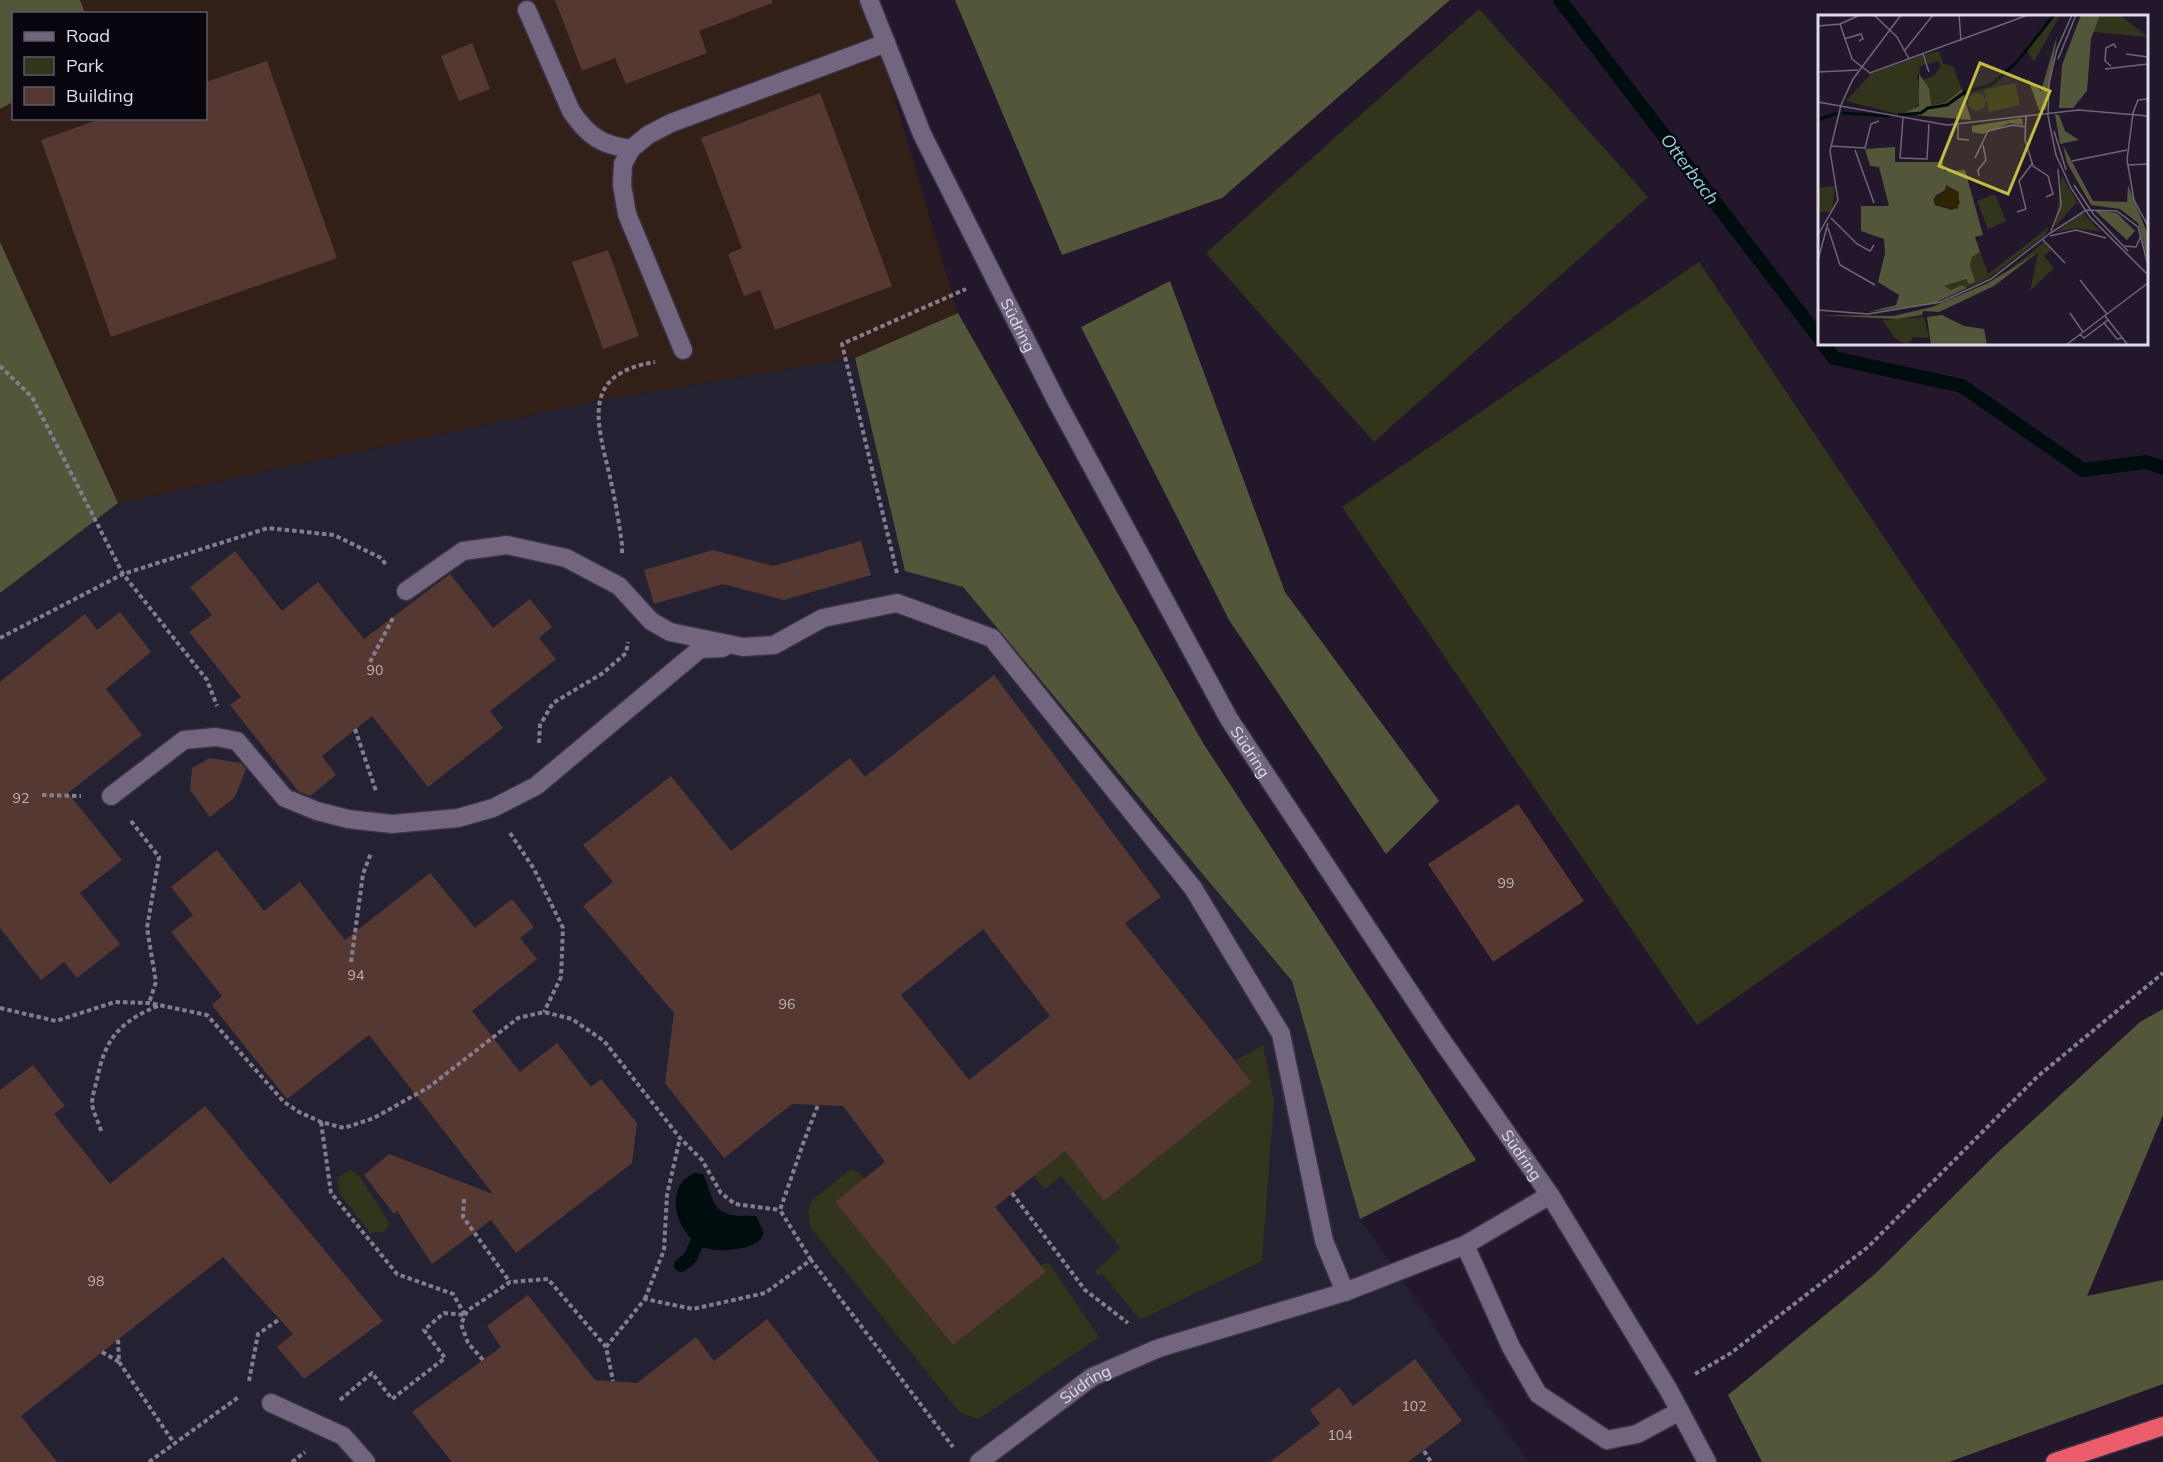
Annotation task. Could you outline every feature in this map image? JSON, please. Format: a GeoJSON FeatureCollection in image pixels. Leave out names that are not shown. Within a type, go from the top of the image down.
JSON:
{"type":"FeatureCollection","features":[{"type":"Feature","properties":{"kind":"highway"},"geometry":{"type":"LineString","coordinates":[[2055,1462],[2163,1426]]}},
{"type":"Feature","properties":{"kind":"street","name":"Südring"},"geometry":{"type":"LineString","coordinates":[[869,0],[922,134],[1056,400],[1229,719],[1438,1035],[1550,1195],[1668,1389],[1707,1462]]}},
{"type":"Feature","properties":{"kind":"street"},"geometry":{"type":"LineString","coordinates":[[527,10],[571,111],[581,126],[596,139],[612,147],[631,148]]}},
{"type":"Feature","properties":{"kind":"street"},"geometry":{"type":"LineString","coordinates":[[683,350],[627,214],[622,185],[623,164],[631,148],[648,135],[671,123],[886,43]]}},
{"type":"Feature","properties":{"kind":"street"},"geometry":{"type":"LineString","coordinates":[[406,591],[463,551],[507,545],[566,558],[619,586],[651,621],[670,632],[743,647]]}},
{"type":"Feature","properties":{"kind":"street"},"geometry":{"type":"LineString","coordinates":[[111,796],[184,740],[216,737],[237,741],[285,798],[317,811],[348,819],[392,824],[458,818],[493,808],[536,786],[700,650],[774,645],[823,618],[897,603],[992,638],[1193,888],[1281,1034],[1324,1241],[1345,1292]]}},
{"type":"Feature","properties":{"kind":"street","name":"Südring"},"geometry":{"type":"LineString","coordinates":[[979,1462],[1092,1377],[1159,1348],[1345,1292],[1465,1245],[1550,1195]]}},
{"type":"Feature","properties":{"kind":"street"},"geometry":{"type":"LineString","coordinates":[[1465,1245],[1511,1347],[1538,1394],[1607,1440],[1637,1434],[1680,1411]]}},
{"type":"Feature","properties":{"kind":"street"},"geometry":{"type":"LineString","coordinates":[[271,1403],[343,1436],[366,1462]]}},
{"type":"Feature","properties":{"kind":"path"},"geometry":{"type":"LineString","coordinates":[[897,603],[898,575],[842,344],[994,277]]}},
{"type":"Feature","properties":{"kind":"path"},"geometry":{"type":"LineString","coordinates":[[619,586],[622,545],[614,495],[597,423],[600,396],[614,377],[629,369],[649,363],[677,359],[683,350]]}},
{"type":"Feature","properties":{"kind":"path"},"geometry":{"type":"LineString","coordinates":[[0,366],[32,397],[123,574],[207,680],[218,710]]}},
{"type":"Feature","properties":{"kind":"path"},"geometry":{"type":"LineString","coordinates":[[0,638],[123,574],[268,528],[334,535],[381,558],[406,591],[370,662]]}},
{"type":"Feature","properties":{"kind":"path"},"geometry":{"type":"LineString","coordinates":[[544,779],[539,750],[540,725],[553,703],[603,673],[626,653],[631,627],[632,601]]}},
{"type":"Feature","properties":{"kind":"path"},"geometry":{"type":"LineString","coordinates":[[42,795],[111,796],[159,857],[147,928],[156,982],[148,1003]]}},
{"type":"Feature","properties":{"kind":"path"},"geometry":{"type":"LineString","coordinates":[[493,808],[534,869],[563,928],[561,976],[544,1012]]}},
{"type":"Feature","properties":{"kind":"path"},"geometry":{"type":"LineString","coordinates":[[1668,1389],[1731,1353],[1868,1247],[2037,1077],[2163,973]]}},
{"type":"Feature","properties":{"kind":"path"},"geometry":{"type":"LineString","coordinates":[[0,1008],[56,1021],[115,1002],[148,1003],[207,1015],[284,1102],[321,1122],[344,1128],[374,1118],[429,1087],[518,1018],[544,1012],[572,1019],[604,1041],[680,1138],[702,1160],[721,1193],[735,1204],[780,1210]]}},
{"type":"Feature","properties":{"kind":"path"},"geometry":{"type":"LineString","coordinates":[[101,1131],[92,1103],[99,1070],[109,1042],[124,1023],[161,1005]]}},
{"type":"Feature","properties":{"kind":"path"},"geometry":{"type":"LineString","coordinates":[[780,1210],[818,1105]]}},
{"type":"Feature","properties":{"kind":"path"},"geometry":{"type":"LineString","coordinates":[[321,1122],[331,1192],[397,1274],[453,1294],[465,1315]]}},
{"type":"Feature","properties":{"kind":"path"},"geometry":{"type":"LineString","coordinates":[[606,1347],[645,1299],[664,1250],[667,1195],[680,1138]]}},
{"type":"Feature","properties":{"kind":"path"},"geometry":{"type":"LineString","coordinates":[[1012,1193],[1085,1290],[1128,1323]]}},
{"type":"Feature","properties":{"kind":"path"},"geometry":{"type":"LineString","coordinates":[[464,1200],[463,1217],[510,1282]]}},
{"type":"Feature","properties":{"kind":"path"},"geometry":{"type":"LineString","coordinates":[[780,1210],[811,1260],[958,1454]]}},
{"type":"Feature","properties":{"kind":"path"},"geometry":{"type":"LineString","coordinates":[[645,1299],[693,1309],[765,1293],[811,1260]]}},
{"type":"Feature","properties":{"kind":"path"},"geometry":{"type":"LineString","coordinates":[[483,1360],[468,1343],[461,1324],[467,1311],[510,1282],[548,1279],[606,1347],[614,1381]]}},
{"type":"Feature","properties":{"kind":"path"},"geometry":{"type":"LineString","coordinates":[[352,1390],[372,1373],[392,1399],[445,1358],[423,1329],[444,1313],[465,1315]]}},
{"type":"Feature","properties":{"kind":"path"},"geometry":{"type":"LineString","coordinates":[[149,1462],[248,1390],[258,1334],[280,1319]]}},
{"type":"Feature","properties":{"kind":"path"},"geometry":{"type":"LineString","coordinates":[[118,1339],[119,1362]]}},
{"type":"Feature","properties":{"kind":"path"},"geometry":{"type":"LineString","coordinates":[[102,1352],[119,1362],[174,1443]]}},
{"type":"Feature","properties":{"kind":"path"},"geometry":{"type":"LineString","coordinates":[[1424,1451],[1431,1462]]}},
{"type":"Feature","properties":{"kind":"shaded area"},"geometry":{"type":"Polygon","coordinates":[[[80,0],[866,0],[958,313],[855,358],[598,401],[118,503],[0,242],[0,109],[12,103],[12,120],[207,120],[207,12],[85,12],[80,0]]]}},
{"type":"Feature","properties":{"kind":"shaded area"},"geometry":{"type":"Polygon","coordinates":[[[855,358],[905,571],[963,587],[1292,981],[1360,1219],[1528,1462],[0,1462],[0,593],[118,503],[598,401],[855,358]]]}},
{"type":"Feature","properties":{"kind":"shaded area"},"geometry":{"type":"Polygon","coordinates":[[[694,1173],[703,1174],[716,1205],[725,1213],[735,1216],[756,1216],[764,1233],[761,1239],[746,1247],[731,1250],[711,1249],[695,1242],[683,1227],[676,1209],[678,1190],[682,1182],[694,1173]]]}},
{"type":"Feature","properties":{"kind":"green space"},"geometry":{"type":"Polygon","coordinates":[[[0,0],[80,0],[85,12],[12,12],[12,103],[0,109],[0,0]]]}},
{"type":"Feature","properties":{"kind":"green space"},"geometry":{"type":"Polygon","coordinates":[[[955,0],[1450,0],[1222,198],[1062,255],[955,0]]]}},
{"type":"Feature","properties":{"kind":"green space"},"geometry":{"type":"Polygon","coordinates":[[[1479,9],[1648,197],[1374,442],[1206,253],[1479,9]]]}},
{"type":"Feature","properties":{"kind":"green space"},"geometry":{"type":"Polygon","coordinates":[[[0,242],[118,503],[0,593],[0,242]]]}},
{"type":"Feature","properties":{"kind":"green space"},"geometry":{"type":"Polygon","coordinates":[[[1699,262],[2047,780],[1697,1025],[1342,507],[1699,262]]]}},
{"type":"Feature","properties":{"kind":"green space"},"geometry":{"type":"Polygon","coordinates":[[[1170,281],[1285,592],[1439,801],[1386,854],[1229,620],[1081,327],[1170,281]]]}},
{"type":"Feature","properties":{"kind":"green space"},"geometry":{"type":"Polygon","coordinates":[[[958,313],[1203,743],[1476,1160],[1360,1219],[1292,981],[963,587],[905,571],[855,358],[958,313]]]}},
{"type":"Feature","properties":{"kind":"green space"},"geometry":{"type":"Polygon","coordinates":[[[2163,1009],[2163,1115],[2087,1296],[2163,1280],[2163,1384],[1949,1462],[1762,1462],[1728,1395],[1875,1274],[1996,1154],[2140,1022],[2163,1009]]]}},
{"type":"Feature","properties":{"kind":"green space"},"geometry":{"type":"Polygon","coordinates":[[[1263,1045],[1274,1100],[1262,1261],[1140,1320],[1102,1273],[1099,1276],[1095,1271],[1121,1248],[1061,1176],[1045,1189],[1034,1176],[1065,1151],[1104,1201],[1252,1082],[1236,1060],[1263,1045]]]}},
{"type":"Feature","properties":{"kind":"green space"},"geometry":{"type":"Polygon","coordinates":[[[350,1169],[361,1178],[390,1224],[383,1232],[370,1233],[340,1194],[337,1179],[350,1169]]]}},
{"type":"Feature","properties":{"kind":"green space"},"geometry":{"type":"Polygon","coordinates":[[[851,1169],[858,1172],[864,1179],[835,1202],[953,1345],[1046,1272],[1041,1266],[1048,1262],[1099,1337],[979,1419],[960,1413],[810,1227],[808,1211],[812,1200],[851,1169]]]}},
{"type":"Feature","properties":{"kind":"building"},"geometry":{"type":"Polygon","coordinates":[[[555,0],[772,0],[772,3],[699,31],[707,53],[626,84],[615,58],[582,71],[555,0]]]}},
{"type":"Feature","properties":{"kind":"building"},"geometry":{"type":"Polygon","coordinates":[[[472,43],[490,89],[459,101],[441,56],[472,43]]]}},
{"type":"Feature","properties":{"kind":"building"},"geometry":{"type":"Polygon","coordinates":[[[267,61],[337,258],[111,337],[41,140],[97,120],[207,120],[207,82],[267,61]]]}},
{"type":"Feature","properties":{"kind":"building"},"geometry":{"type":"Polygon","coordinates":[[[820,93],[892,286],[775,330],[760,290],[744,296],[728,254],[742,248],[701,138],[820,93]]]}},
{"type":"Feature","properties":{"kind":"building"},"geometry":{"type":"Polygon","coordinates":[[[608,250],[639,336],[603,349],[572,262],[608,250]]]}},
{"type":"Feature","properties":{"kind":"building"},"geometry":{"type":"Polygon","coordinates":[[[861,541],[871,575],[784,600],[723,584],[654,604],[644,570],[713,550],[773,566],[861,541]]]}},
{"type":"Feature","properties":{"kind":"building"},"geometry":{"type":"Polygon","coordinates":[[[235,551],[282,611],[318,582],[364,639],[450,574],[493,628],[530,599],[552,627],[539,638],[556,659],[490,711],[503,728],[428,787],[372,716],[322,756],[336,775],[310,796],[298,791],[230,705],[241,697],[189,632],[212,615],[190,587],[235,551]]]}},
{"type":"Feature","properties":{"kind":"building"},"geometry":{"type":"Polygon","coordinates":[[[120,612],[151,652],[106,689],[142,735],[68,793],[122,860],[80,893],[120,944],[77,978],[64,962],[41,980],[0,928],[0,682],[85,614],[97,630],[120,612]]]}},
{"type":"Feature","properties":{"kind":"building"},"geometry":{"type":"Polygon","coordinates":[[[994,675],[1161,897],[1125,923],[1252,1082],[1104,1201],[1065,1151],[995,1207],[1046,1272],[953,1345],[835,1202],[885,1162],[843,1106],[792,1104],[724,1158],[665,1083],[674,1013],[583,906],[613,882],[583,845],[671,776],[731,851],[850,758],[865,777],[994,675]],[[983,929],[901,995],[969,1080],[1050,1016],[983,929]]]}},
{"type":"Feature","properties":{"kind":"building"},"geometry":{"type":"Polygon","coordinates":[[[210,758],[241,763],[246,769],[235,797],[210,817],[190,790],[192,768],[210,758]]]}},
{"type":"Feature","properties":{"kind":"building"},"geometry":{"type":"Polygon","coordinates":[[[1518,804],[1584,901],[1493,962],[1428,864],[1518,804]]]}},
{"type":"Feature","properties":{"kind":"building"},"geometry":{"type":"Polygon","coordinates":[[[217,850],[264,911],[300,882],[345,940],[430,873],[475,928],[512,899],[534,927],[520,938],[537,959],[472,1011],[520,1072],[557,1043],[591,1087],[601,1079],[637,1123],[632,1163],[516,1253],[491,1220],[432,1264],[397,1211],[394,1214],[364,1175],[389,1154],[493,1194],[369,1035],[287,1099],[212,1005],[222,996],[171,932],[193,915],[171,887],[217,850]]]}},
{"type":"Feature","properties":{"kind":"building"},"geometry":{"type":"Polygon","coordinates":[[[33,1065],[65,1106],[54,1114],[110,1184],[205,1106],[383,1321],[304,1379],[277,1347],[293,1334],[223,1257],[21,1416],[57,1462],[0,1462],[0,1090],[33,1065]]]}},
{"type":"Feature","properties":{"kind":"building"},"geometry":{"type":"Polygon","coordinates":[[[528,1295],[595,1380],[637,1383],[696,1337],[714,1361],[767,1319],[879,1462],[452,1462],[412,1412],[501,1347],[487,1326],[528,1295]]]}},
{"type":"Feature","properties":{"kind":"building"},"geometry":{"type":"Polygon","coordinates":[[[1415,1359],[1462,1421],[1408,1462],[1270,1462],[1320,1424],[1310,1410],[1339,1387],[1353,1406],[1415,1359]]]}},
{"type":"Feature","properties":{"kind":"waterway","name":"Otterbach"},"geometry":{"type":"LineString","coordinates":[[1560,0],[1818,336]]}},
{"type":"Feature","properties":{"kind":"waterway","name":"Otterbach"},"geometry":{"type":"LineString","coordinates":[[1824,345],[1834,358],[1962,386],[2083,470],[2146,462],[2163,468]]}},
{"type":"Feature","properties":{"kind":"waterway"},"geometry":{"type":"LineString","coordinates":[[681,1265],[690,1258],[697,1243]]}}]}
